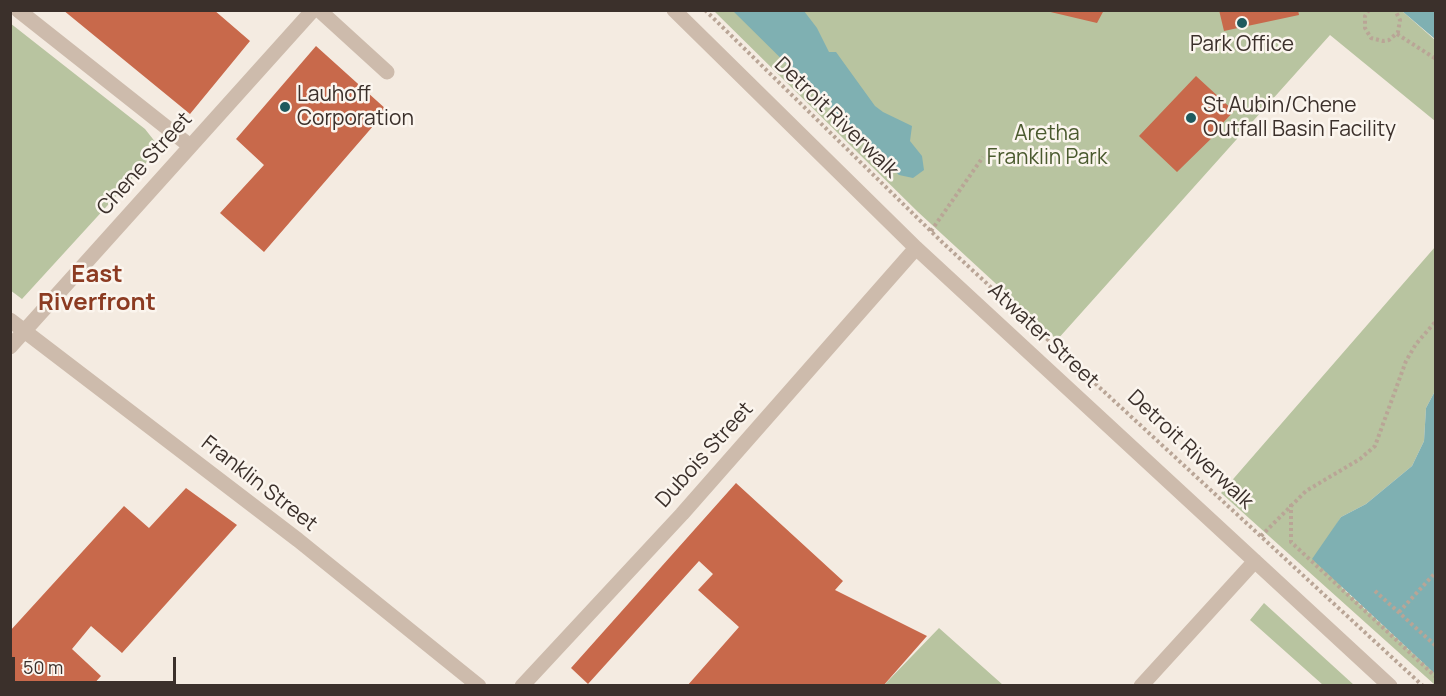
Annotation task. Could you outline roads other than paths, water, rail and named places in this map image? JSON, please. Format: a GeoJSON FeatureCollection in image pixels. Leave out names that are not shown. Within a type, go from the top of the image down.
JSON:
{"type":"FeatureCollection","features":[{"type":"Feature","properties":{"kind":"street"},"geometry":{"type":"LineString","coordinates":[[18,10],[190,146]]}},
{"type":"Feature","properties":{"kind":"street","name":"Chene Street"},"geometry":{"type":"LineString","coordinates":[[10,347],[313,10]]}},
{"type":"Feature","properties":{"kind":"street"},"geometry":{"type":"LineString","coordinates":[[319,10],[387,72]]}},
{"type":"Feature","properties":{"kind":"street","name":"Atwater Street"},"geometry":{"type":"LineString","coordinates":[[674,10],[916,248],[1390,686]]}},
{"type":"Feature","properties":{"kind":"street","name":"Dubois Street"},"geometry":{"type":"LineString","coordinates":[[522,686],[682,514],[916,248]]}},
{"type":"Feature","properties":{"kind":"street","name":"Franklin Street"},"geometry":{"type":"LineString","coordinates":[[10,320],[298,540],[479,686]]}},
{"type":"Feature","properties":{"kind":"street"},"geometry":{"type":"LineString","coordinates":[[1141,686],[1250,557]]}},
{"type":"Feature","properties":{"kind":"water"},"geometry":{"type":"Polygon","coordinates":[[[733,11],[804,11],[817,28],[829,52],[836,52],[875,106],[912,126],[910,141],[922,156],[924,170],[913,178],[899,175],[733,11]]]}},
{"type":"Feature","properties":{"kind":"water"},"geometry":{"type":"Polygon","coordinates":[[[1402,11],[1435,11],[1435,39],[1402,11]]]}},
{"type":"Feature","properties":{"kind":"water"},"geometry":{"type":"Polygon","coordinates":[[[1435,391],[1435,674],[1312,559],[1341,517],[1366,504],[1412,466],[1424,441],[1426,408],[1435,391]]]}},
{"type":"Feature","properties":{"kind":"place","name":"Park Office"},"geometry":{"type":"Point","coordinates":[1242,23]}},
{"type":"Feature","properties":{"kind":"place","name":"Lauhoff Corporation"},"geometry":{"type":"Point","coordinates":[285,107]}},
{"type":"Feature","properties":{"kind":"place","name":"St Aubin/Chene Outfall Basin Facility"},"geometry":{"type":"Point","coordinates":[1191,118]}},
{"type":"Feature","properties":{"kind":"district","name":"East Riverfront"},"geometry":{"type":"Point","coordinates":[97,289]}},
{"type":"Feature","properties":{"kind":"park label","name":"Aretha Franklin Park"},"geometry":{"type":"Point","coordinates":[1047,146]}}]}
